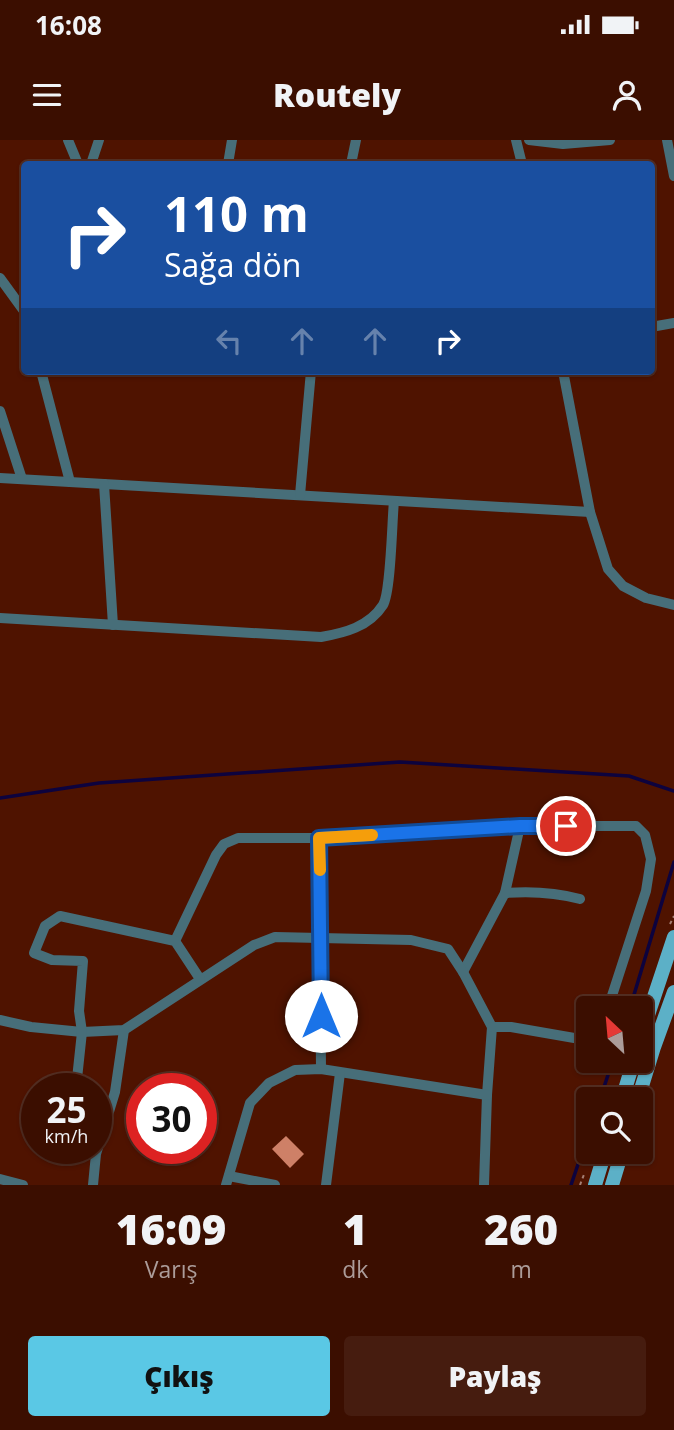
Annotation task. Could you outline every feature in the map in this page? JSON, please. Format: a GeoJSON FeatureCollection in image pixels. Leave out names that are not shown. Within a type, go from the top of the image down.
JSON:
{"type":"FeatureCollection","features":[{"type":"Feature","properties":{"kind":"main road"},"geometry":{"type":"LineString","coordinates":[[653,1000],[674,937]]}},
{"type":"Feature","properties":{"kind":"main road"},"geometry":{"type":"LineString","coordinates":[[641,1087],[674,992]]}},
{"type":"Feature","properties":{"kind":"main road"},"geometry":{"type":"LineString","coordinates":[[595,1185],[602,1164]]}},
{"type":"Feature","properties":{"kind":"main road"},"geometry":{"type":"LineString","coordinates":[[612,1185],[618,1164]]}},
{"type":"Feature","properties":{"kind":"street"},"geometry":{"type":"LineString","coordinates":[[68,140],[77,161]]}},
{"type":"Feature","properties":{"kind":"street"},"geometry":{"type":"LineString","coordinates":[[92,161],[99,140]]}},
{"type":"Feature","properties":{"kind":"street"},"geometry":{"type":"LineString","coordinates":[[228,161],[232,140]]}},
{"type":"Feature","properties":{"kind":"street"},"geometry":{"type":"LineString","coordinates":[[352,161],[356,140]]}},
{"type":"Feature","properties":{"kind":"street"},"geometry":{"type":"LineString","coordinates":[[516,140],[521,161]]}},
{"type":"Feature","properties":{"kind":"street"},"geometry":{"type":"LineString","coordinates":[[529,140],[564,144],[611,140]]}},
{"type":"Feature","properties":{"kind":"street"},"geometry":{"type":"LineString","coordinates":[[667,140],[674,176]]}},
{"type":"Feature","properties":{"kind":"street"},"geometry":{"type":"LineString","coordinates":[[0,278],[21,307]]}},
{"type":"Feature","properties":{"kind":"street"},"geometry":{"type":"LineString","coordinates":[[655,326],[674,323]]}},
{"type":"Feature","properties":{"kind":"street"},"geometry":{"type":"LineString","coordinates":[[42,375],[70,482]]}},
{"type":"Feature","properties":{"kind":"street"},"geometry":{"type":"LineString","coordinates":[[300,495],[311,375]]}},
{"type":"Feature","properties":{"kind":"street"},"geometry":{"type":"LineString","coordinates":[[565,375],[590,512],[608,569],[623,586],[646,598],[674,606]]}},
{"type":"Feature","properties":{"kind":"street"},"geometry":{"type":"LineString","coordinates":[[0,411],[22,479]]}},
{"type":"Feature","properties":{"kind":"street"},"geometry":{"type":"LineString","coordinates":[[0,478],[590,512]]}},
{"type":"Feature","properties":{"kind":"street"},"geometry":{"type":"LineString","coordinates":[[104,484],[113,625]]}},
{"type":"Feature","properties":{"kind":"street"},"geometry":{"type":"LineString","coordinates":[[0,618],[321,637],[339,634],[357,628],[384,604],[394,501]]}},
{"type":"Feature","properties":{"kind":"street"},"geometry":{"type":"LineString","coordinates":[[463,972],[505,893],[520,826]]}},
{"type":"Feature","properties":{"kind":"street"},"geometry":{"type":"LineString","coordinates":[[175,941],[216,855],[224,844],[238,838],[319,838],[520,826],[636,826],[645,835],[651,859],[646,891],[612,996]]}},
{"type":"Feature","properties":{"kind":"street"},"geometry":{"type":"LineString","coordinates":[[319,838],[321,1069]]}},
{"type":"Feature","properties":{"kind":"street"},"geometry":{"type":"LineString","coordinates":[[505,893],[529,891],[561,894],[580,900]]}},
{"type":"Feature","properties":{"kind":"street"},"geometry":{"type":"LineString","coordinates":[[78,1073],[82,1032],[79,1010],[83,961],[51,960],[34,953],[45,926],[60,916],[175,941],[200,979]]}},
{"type":"Feature","properties":{"kind":"street"},"geometry":{"type":"LineString","coordinates":[[0,1020],[31,1027],[82,1032],[124,1030],[254,945],[275,937],[411,940],[448,949],[492,1027],[484,1185]]}},
{"type":"Feature","properties":{"kind":"street"},"geometry":{"type":"LineString","coordinates":[[492,1027],[511,1027],[576,1038]]}},
{"type":"Feature","properties":{"kind":"street"},"geometry":{"type":"LineString","coordinates":[[112,1100],[124,1030]]}},
{"type":"Feature","properties":{"kind":"street"},"geometry":{"type":"LineString","coordinates":[[275,1185],[228,1180],[250,1104],[269,1083],[295,1069],[321,1069],[487,1096]]}},
{"type":"Feature","properties":{"kind":"street"},"geometry":{"type":"LineString","coordinates":[[326,1185],[340,1073]]}},
{"type":"Feature","properties":{"kind":"street"},"geometry":{"type":"LineString","coordinates":[[93,1185],[94,1164]]}},
{"type":"Feature","properties":{"kind":"street"},"geometry":{"type":"LineString","coordinates":[[0,1179],[23,1185]]}},
{"type":"Feature","properties":{"kind":"building"},"geometry":{"type":"Polygon","coordinates":[[[286,1136],[304,1154],[290,1168],[272,1149],[286,1136]]]}},
{"type":"Feature","properties":{"kind":"waterway"},"geometry":{"type":"LineString","coordinates":[[0,798],[99,783],[400,762],[629,776],[674,791]]}},
{"type":"Feature","properties":{"kind":"waterway"},"geometry":{"type":"LineString","coordinates":[[634,996],[674,862]]}},
{"type":"Feature","properties":{"kind":"waterway"},"geometry":{"type":"LineString","coordinates":[[604,1087],[609,1073]]}},
{"type":"Feature","properties":{"kind":"waterway"},"geometry":{"type":"LineString","coordinates":[[571,1185],[578,1164]]}},
{"type":"Feature","properties":{"kind":"slow traffic"},"geometry":{"type":"LineString","coordinates":[[320,870],[319,838],[372,835]]}},
{"type":"Feature","properties":{"kind":"route"},"geometry":{"type":"LineString","coordinates":[[321,1016],[319,838],[520,826],[566,826]]}}]}
